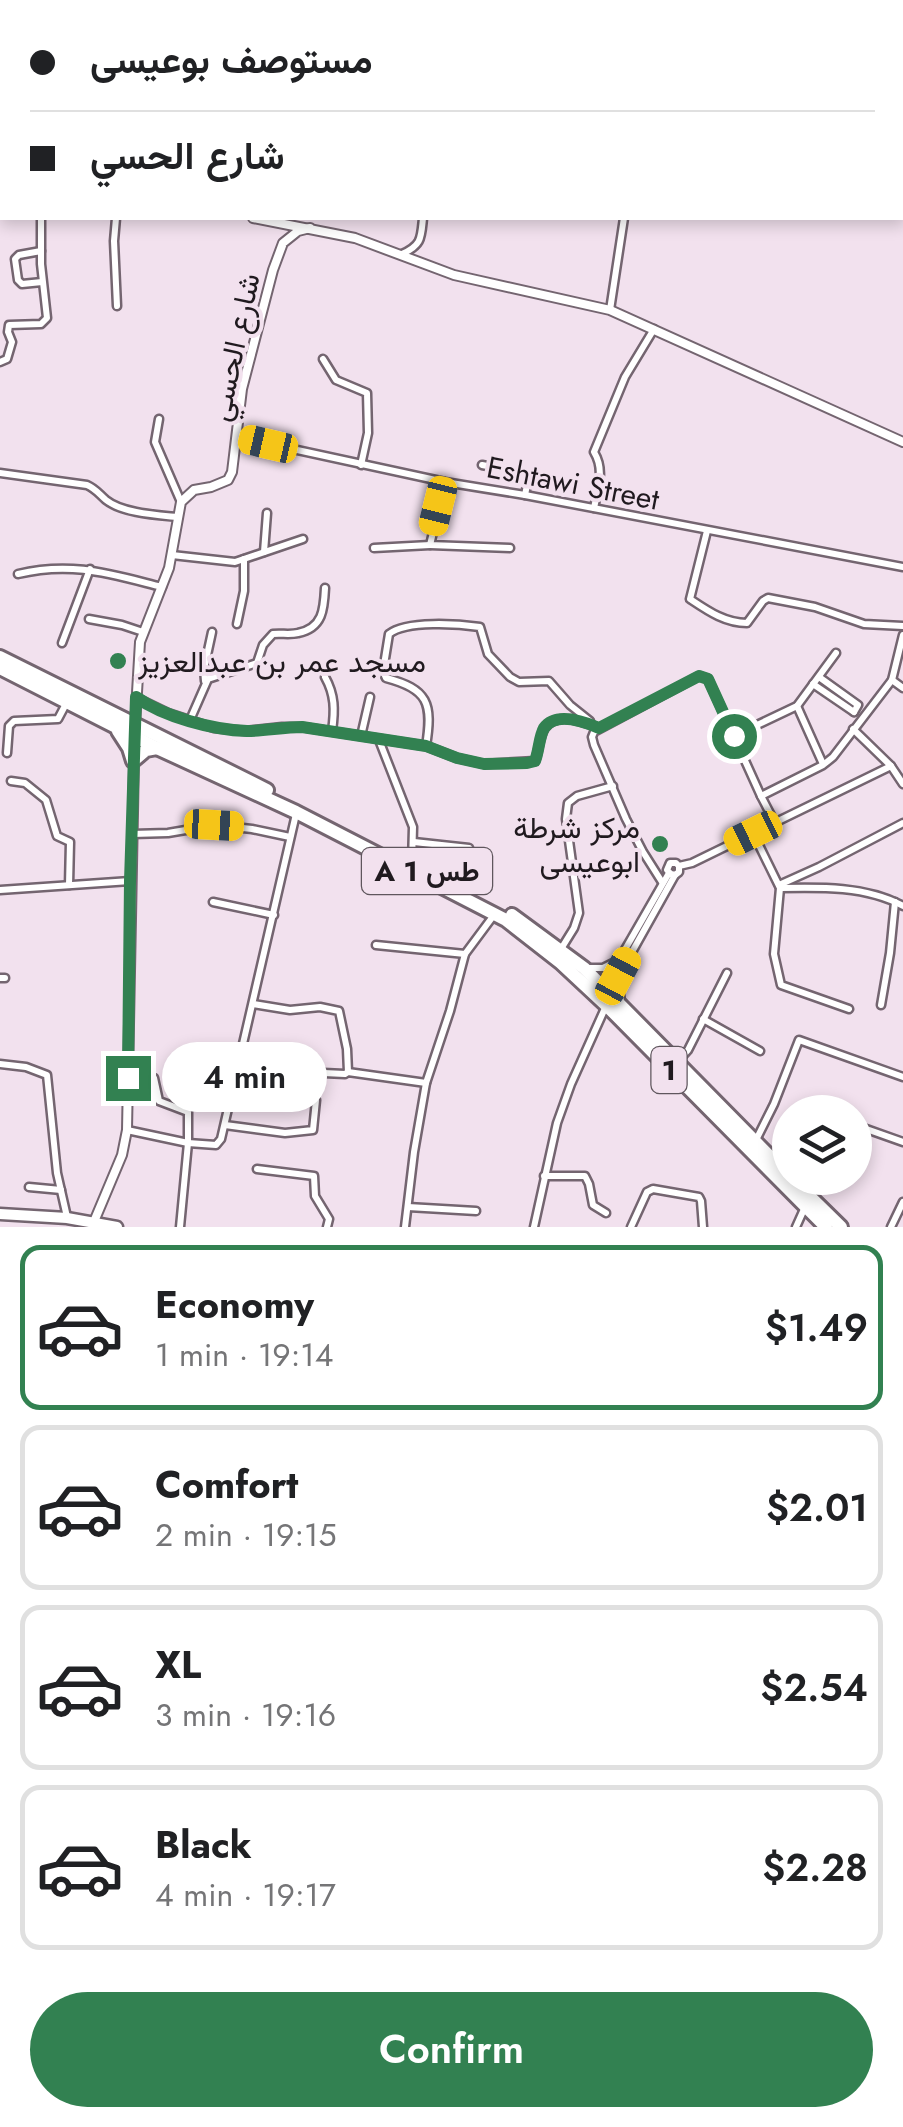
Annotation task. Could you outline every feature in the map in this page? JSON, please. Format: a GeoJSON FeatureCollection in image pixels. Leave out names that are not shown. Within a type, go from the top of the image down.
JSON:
{"type":"FeatureCollection","features":[{"type":"Feature","properties":{"kind":"highway","name":"A 1 طس"},"geometry":{"type":"LineString","coordinates":[[0,656],[135,730],[509,913],[584,968],[772,1159]]}},
{"type":"Feature","properties":{"kind":"highway","name":"A 1 طس"},"geometry":{"type":"LineString","coordinates":[[0,668],[112,725],[135,730],[158,748],[296,812],[501,917]]}},
{"type":"Feature","properties":{"kind":"highway"},"geometry":{"type":"LineString","coordinates":[[112,725],[134,761],[146,750],[158,748]]}},
{"type":"Feature","properties":{"kind":"highway","name":"1"},"geometry":{"type":"LineString","coordinates":[[501,917],[561,963],[826,1227]]}},
{"type":"Feature","properties":{"kind":"highway","name":"A 1 طس"},"geometry":{"type":"LineString","coordinates":[[808,1195],[841,1227]]}},
{"type":"Feature","properties":{"kind":"main road"},"geometry":{"type":"LineString","coordinates":[[0,1214],[68,1218],[117,1227]]}},
{"type":"Feature","properties":{"kind":"street"},"geometry":{"type":"LineString","coordinates":[[0,362],[7,359],[11,349],[9,326],[45,322],[41,220]]}},
{"type":"Feature","properties":{"kind":"street"},"geometry":{"type":"LineString","coordinates":[[116,220],[117,306]]}},
{"type":"Feature","properties":{"kind":"street"},"geometry":{"type":"LineString","coordinates":[[266,220],[355,238],[454,274],[610,310],[903,442]]}},
{"type":"Feature","properties":{"kind":"street"},"geometry":{"type":"LineString","coordinates":[[402,254],[419,243],[423,220]]}},
{"type":"Feature","properties":{"kind":"street"},"geometry":{"type":"LineString","coordinates":[[610,310],[624,220]]}},
{"type":"Feature","properties":{"kind":"street"},"geometry":{"type":"LineString","coordinates":[[277,222],[284,235],[283,243]]}},
{"type":"Feature","properties":{"kind":"street","name":"شارع الحسي"},"geometry":{"type":"LineString","coordinates":[[182,502],[194,490],[228,480],[234,465],[242,388],[273,270],[283,243],[310,228]]}},
{"type":"Feature","properties":{"kind":"street"},"geometry":{"type":"LineString","coordinates":[[41,251],[15,259],[22,284],[42,282]]}},
{"type":"Feature","properties":{"kind":"street"},"geometry":{"type":"LineString","coordinates":[[594,508],[601,464],[594,452],[625,377],[654,328]]}},
{"type":"Feature","properties":{"kind":"street"},"geometry":{"type":"LineString","coordinates":[[324,359],[336,380],[367,393],[368,432],[361,465]]}},
{"type":"Feature","properties":{"kind":"street"},"geometry":{"type":"LineString","coordinates":[[93,1224],[122,1154],[127,1130],[138,658],[143,632],[172,556],[182,502],[155,442],[160,419]]}},
{"type":"Feature","properties":{"kind":"street","name":"Eshtawi Street"},"geometry":{"type":"LineString","coordinates":[[237,437],[445,482],[903,567]]}},
{"type":"Feature","properties":{"kind":"street"},"geometry":{"type":"LineString","coordinates":[[482,464],[525,473],[525,495]]}},
{"type":"Feature","properties":{"kind":"street"},"geometry":{"type":"LineString","coordinates":[[0,473],[88,485],[112,504],[140,513],[177,517]]}},
{"type":"Feature","properties":{"kind":"street"},"geometry":{"type":"LineString","coordinates":[[430,546],[445,482]]}},
{"type":"Feature","properties":{"kind":"street"},"geometry":{"type":"LineString","coordinates":[[264,552],[267,513]]}},
{"type":"Feature","properties":{"kind":"street"},"geometry":{"type":"LineString","coordinates":[[707,530],[690,598],[720,618],[747,622],[768,598],[864,624],[903,626]]}},
{"type":"Feature","properties":{"kind":"street"},"geometry":{"type":"LineString","coordinates":[[172,556],[235,562],[303,539]]}},
{"type":"Feature","properties":{"kind":"street"},"geometry":{"type":"LineString","coordinates":[[374,548],[510,548]]}},
{"type":"Feature","properties":{"kind":"street"},"geometry":{"type":"LineString","coordinates":[[237,624],[244,591],[244,559]]}},
{"type":"Feature","properties":{"kind":"street"},"geometry":{"type":"LineString","coordinates":[[18,574],[90,569],[162,587]]}},
{"type":"Feature","properties":{"kind":"street"},"geometry":{"type":"LineString","coordinates":[[62,643],[90,569]]}},
{"type":"Feature","properties":{"kind":"street"},"geometry":{"type":"LineString","coordinates":[[205,682],[257,663],[263,645],[273,634],[302,633],[319,621],[324,612],[325,588]]}},
{"type":"Feature","properties":{"kind":"street"},"geometry":{"type":"LineString","coordinates":[[89,618],[143,632]]}},
{"type":"Feature","properties":{"kind":"street"},"geometry":{"type":"LineString","coordinates":[[426,746],[428,724],[422,693],[386,678],[383,671],[389,634],[401,627],[438,624],[480,628],[488,654],[510,677],[519,682],[549,681],[570,705],[599,728]]}},
{"type":"Feature","properties":{"kind":"street"},"geometry":{"type":"LineString","coordinates":[[190,720],[205,682],[212,632]]}},
{"type":"Feature","properties":{"kind":"street"},"geometry":{"type":"LineString","coordinates":[[761,796],[833,757],[892,680],[903,635]]}},
{"type":"Feature","properties":{"kind":"street"},"geometry":{"type":"LineString","coordinates":[[734,736],[797,706],[836,653]]}},
{"type":"Feature","properties":{"kind":"street"},"geometry":{"type":"LineString","coordinates":[[662,882],[626,819],[594,744],[592,737],[599,728],[704,676],[775,822]]}},
{"type":"Feature","properties":{"kind":"street"},"geometry":{"type":"LineString","coordinates":[[325,677],[333,691],[332,731]]}},
{"type":"Feature","properties":{"kind":"street"},"geometry":{"type":"LineString","coordinates":[[816,680],[858,706],[856,712],[816,680]]}},
{"type":"Feature","properties":{"kind":"street"},"geometry":{"type":"LineString","coordinates":[[892,680],[903,688]]}},
{"type":"Feature","properties":{"kind":"street"},"geometry":{"type":"LineString","coordinates":[[361,736],[370,696]]}},
{"type":"Feature","properties":{"kind":"street"},"geometry":{"type":"LineString","coordinates":[[136,697],[214,728],[332,731],[426,746],[484,764],[535,761],[544,728],[550,723],[581,720],[599,728]]}},
{"type":"Feature","properties":{"kind":"street"},"geometry":{"type":"LineString","coordinates":[[7,752],[9,726],[14,721],[58,718],[67,701]]}},
{"type":"Feature","properties":{"kind":"street"},"geometry":{"type":"LineString","coordinates":[[797,706],[823,765]]}},
{"type":"Feature","properties":{"kind":"street"},"geometry":{"type":"LineString","coordinates":[[853,729],[891,766],[903,784]]}},
{"type":"Feature","properties":{"kind":"street"},"geometry":{"type":"LineString","coordinates":[[378,740],[412,827],[412,863]]}},
{"type":"Feature","properties":{"kind":"street"},"geometry":{"type":"LineString","coordinates":[[648,859],[679,872],[679,866],[891,766]]}},
{"type":"Feature","properties":{"kind":"street"},"geometry":{"type":"LineString","coordinates":[[11,781],[25,783],[46,800],[57,836],[70,842],[69,884]]}},
{"type":"Feature","properties":{"kind":"street"},"geometry":{"type":"LineString","coordinates":[[561,949],[578,913],[569,855],[568,802],[612,786]]}},
{"type":"Feature","properties":{"kind":"street"},"geometry":{"type":"LineString","coordinates":[[127,1130],[188,1143],[218,1144],[226,1125],[296,812]]}},
{"type":"Feature","properties":{"kind":"street"},"geometry":{"type":"LineString","coordinates":[[780,886],[903,823]]}},
{"type":"Feature","properties":{"kind":"street"},"geometry":{"type":"LineString","coordinates":[[132,834],[214,825],[290,837]]}},
{"type":"Feature","properties":{"kind":"street"},"geometry":{"type":"LineString","coordinates":[[753,833],[780,886],[774,954],[781,985],[848,1009]]}},
{"type":"Feature","properties":{"kind":"street"},"geometry":{"type":"LineString","coordinates":[[414,842],[469,848]]}},
{"type":"Feature","properties":{"kind":"street"},"geometry":{"type":"LineString","coordinates":[[656,871],[670,870]]}},
{"type":"Feature","properties":{"kind":"street"},"geometry":{"type":"LineString","coordinates":[[584,968],[604,968],[619,960],[670,870]]}},
{"type":"Feature","properties":{"kind":"street"},"geometry":{"type":"LineString","coordinates":[[621,1004],[618,976],[670,870]]}},
{"type":"Feature","properties":{"kind":"street"},"geometry":{"type":"LineString","coordinates":[[0,890],[130,881]]}},
{"type":"Feature","properties":{"kind":"street"},"geometry":{"type":"LineString","coordinates":[[780,886],[866,892],[899,904],[881,1005]]}},
{"type":"Feature","properties":{"kind":"street"},"geometry":{"type":"LineString","coordinates":[[213,902],[274,915]]}},
{"type":"Feature","properties":{"kind":"street"},"geometry":{"type":"LineString","coordinates":[[405,1227],[426,1082],[465,954],[501,917]]}},
{"type":"Feature","properties":{"kind":"street"},"geometry":{"type":"LineString","coordinates":[[376,945],[465,954]]}},
{"type":"Feature","properties":{"kind":"street"},"geometry":{"type":"LineString","coordinates":[[677,1062],[688,1050],[727,974]]}},
{"type":"Feature","properties":{"kind":"street"},"geometry":{"type":"LineString","coordinates":[[253,1004],[339,1011],[348,1049],[348,1072]]}},
{"type":"Feature","properties":{"kind":"street"},"geometry":{"type":"LineString","coordinates":[[534,1227],[556,1123],[606,1006]]}},
{"type":"Feature","properties":{"kind":"street"},"geometry":{"type":"LineString","coordinates":[[703,1020],[760,1051]]}},
{"type":"Feature","properties":{"kind":"street"},"geometry":{"type":"LineString","coordinates":[[755,1142],[799,1040],[903,1077]]}},
{"type":"Feature","properties":{"kind":"street"},"geometry":{"type":"LineString","coordinates":[[0,1064],[26,1067],[47,1076],[57,1174],[68,1218]]}},
{"type":"Feature","properties":{"kind":"street"},"geometry":{"type":"LineString","coordinates":[[238,1069],[348,1072],[426,1082]]}},
{"type":"Feature","properties":{"kind":"street"},"geometry":{"type":"LineString","coordinates":[[154,1078],[158,1101],[188,1112],[180,1227]]}},
{"type":"Feature","properties":{"kind":"street"},"geometry":{"type":"LineString","coordinates":[[226,1125],[289,1133],[312,1130],[316,1100]]}},
{"type":"Feature","properties":{"kind":"street"},"geometry":{"type":"LineString","coordinates":[[872,1131],[903,1142]]}},
{"type":"Feature","properties":{"kind":"street"},"geometry":{"type":"LineString","coordinates":[[257,1169],[314,1176],[315,1196],[329,1219],[326,1227]]}},
{"type":"Feature","properties":{"kind":"street"},"geometry":{"type":"LineString","coordinates":[[544,1176],[585,1176],[593,1205],[606,1213]]}},
{"type":"Feature","properties":{"kind":"street"},"geometry":{"type":"LineString","coordinates":[[28,1187],[61,1190]]}},
{"type":"Feature","properties":{"kind":"street"},"geometry":{"type":"LineString","coordinates":[[631,1227],[646,1194],[654,1190],[700,1198],[703,1227]]}},
{"type":"Feature","properties":{"kind":"street"},"geometry":{"type":"LineString","coordinates":[[891,1227],[901,1214],[903,1202]]}},
{"type":"Feature","properties":{"kind":"street"},"geometry":{"type":"LineString","coordinates":[[408,1206],[476,1211]]}},
{"type":"Feature","properties":{"kind":"street"},"geometry":{"type":"LineString","coordinates":[[796,1227],[805,1207]]}},
{"type":"Feature","properties":{"kind":"place","name":"مسجد عمر بن عبدالعزيز"},"geometry":{"type":"Point","coordinates":[118,661]}},
{"type":"Feature","properties":{"kind":"place","name":"مركز شرطة ابوعيسى"},"geometry":{"type":"Point","coordinates":[660,844]}},
{"type":"Feature","properties":{"kind":"route"},"geometry":{"type":"LineString","coordinates":[[128,1078],[136,697],[168,713],[214,728],[258,731],[302,727],[426,746],[484,764],[527,763],[535,761],[544,728],[550,723],[581,720],[599,728],[704,676],[734,736]]}}]}
